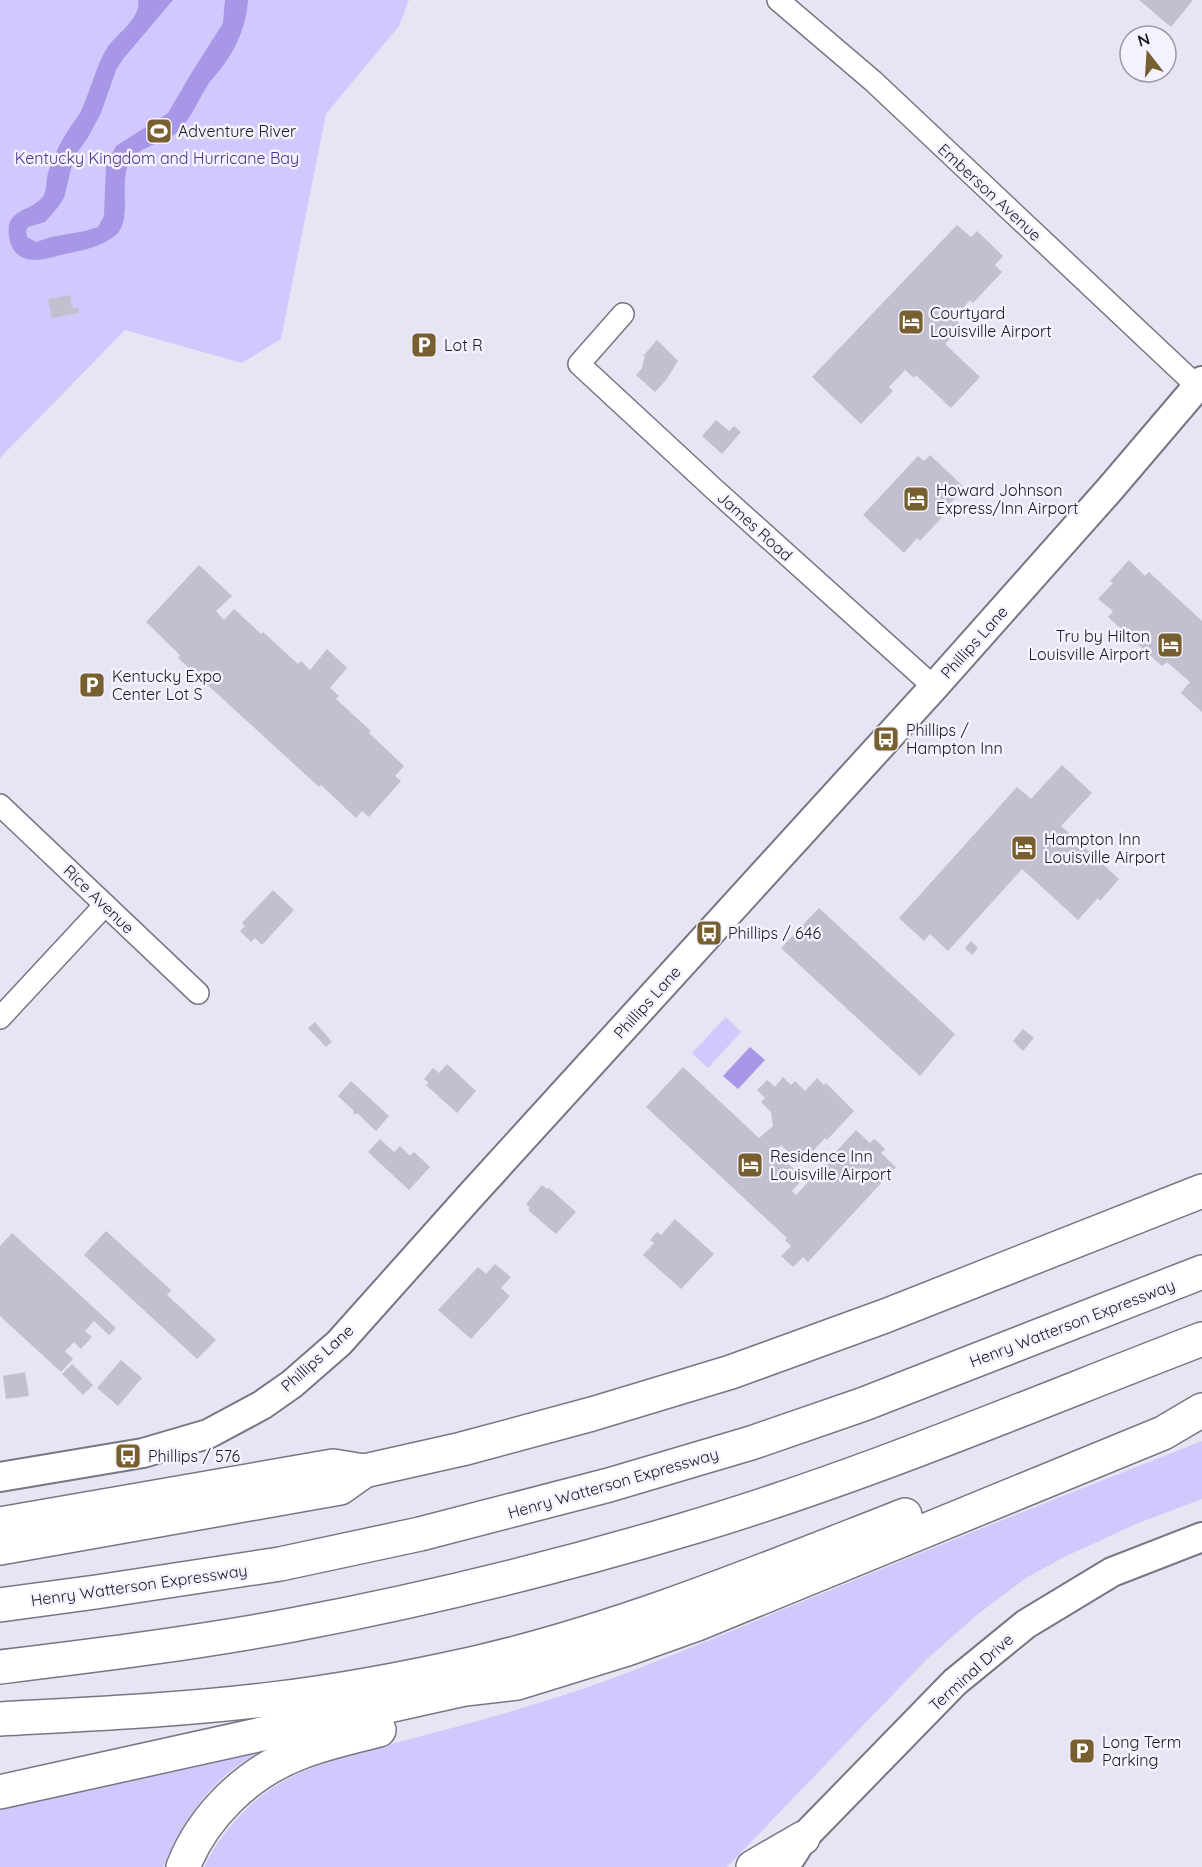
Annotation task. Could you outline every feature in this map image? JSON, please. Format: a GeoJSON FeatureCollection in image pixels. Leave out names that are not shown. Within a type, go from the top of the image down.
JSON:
{"type":"FeatureCollection","features":[{"type":"Feature","properties":{"kind":"highway"},"geometry":{"type":"LineString","coordinates":[[0,1524],[333,1466],[364,1471],[462,1449],[581,1417],[731,1372],[885,1316],[1202,1191]]}},
{"type":"Feature","properties":{"kind":"highway","name":"Henry Watterson Expressway"},"geometry":{"type":"LineString","coordinates":[[0,1605],[280,1563],[420,1534],[609,1485],[751,1443],[864,1404],[1202,1272]]}},
{"type":"Feature","properties":{"kind":"highway"},"geometry":{"type":"LineString","coordinates":[[0,1667],[118,1652],[294,1624],[537,1570],[673,1533],[904,1456],[1202,1339]]}},
{"type":"Feature","properties":{"kind":"highway"},"geometry":{"type":"LineString","coordinates":[[183,1867],[209,1821],[234,1793],[263,1770],[298,1753],[471,1704],[517,1683],[627,1649],[771,1595],[1163,1433],[1199,1411]]}},
{"type":"Feature","properties":{"kind":"highway"},"geometry":{"type":"LineString","coordinates":[[0,1719],[273,1699],[475,1663],[549,1644],[678,1604],[1158,1416],[1199,1411]]}},
{"type":"Feature","properties":{"kind":"highway"},"geometry":{"type":"LineString","coordinates":[[0,1548],[340,1488],[364,1471]]}},
{"type":"Feature","properties":{"kind":"highway"},"geometry":{"type":"LineString","coordinates":[[0,1792],[465,1689],[517,1683]]}},
{"type":"Feature","properties":{"kind":"highway"},"geometry":{"type":"LineString","coordinates":[[753,1867],[803,1838]]}},
{"type":"Feature","properties":{"kind":"main road","name":"Phillips Lane"},"geometry":{"type":"LineString","coordinates":[[0,1477],[142,1453],[208,1434],[262,1405],[292,1384],[339,1342],[934,687],[1200,384]]}},
{"type":"Feature","properties":{"kind":"main road","name":"Terminal Drive"},"geometry":{"type":"LineString","coordinates":[[784,1867],[803,1838],[955,1682],[1026,1624],[1112,1572],[1202,1537]]}},
{"type":"Feature","properties":{"kind":"street","name":"Emberson Avenue"},"geometry":{"type":"LineString","coordinates":[[778,0],[873,81],[1200,384]]}},
{"type":"Feature","properties":{"kind":"street","name":"James Road"},"geometry":{"type":"LineString","coordinates":[[623,314],[579,364],[934,687]]}},
{"type":"Feature","properties":{"kind":"street","name":"Rice Avenue"},"geometry":{"type":"LineString","coordinates":[[0,805],[198,993]]}},
{"type":"Feature","properties":{"kind":"street"},"geometry":{"type":"LineString","coordinates":[[0,1018],[105,904]]}},
{"type":"Feature","properties":{"kind":"green space","name":"Kentucky Kingdom and Hurricane Bay"},"geometry":{"type":"Polygon","coordinates":[[[0,0],[409,0],[399,26],[326,114],[281,339],[242,363],[125,330],[0,458],[0,0]]]}},
{"type":"Feature","properties":{"kind":"green space"},"geometry":{"type":"Polygon","coordinates":[[[726,1017],[741,1032],[708,1068],[692,1053],[726,1017]]]}},
{"type":"Feature","properties":{"kind":"green space"},"geometry":{"type":"Polygon","coordinates":[[[1202,1441],[1202,1499],[1136,1524],[1062,1558],[1026,1578],[978,1614],[927,1659],[727,1867],[204,1867],[229,1827],[252,1804],[277,1785],[319,1765],[502,1714],[597,1684],[1202,1441]]]}},
{"type":"Feature","properties":{"kind":"green space"},"geometry":{"type":"Polygon","coordinates":[[[259,1747],[260,1752],[228,1773],[201,1800],[179,1833],[163,1867],[0,1867],[0,1807],[259,1747]]]}},
{"type":"Feature","properties":{"kind":"shaded area","name":"Adventure River"},"geometry":{"type":"Polygon","coordinates":[[[138,0],[173,0],[116,70],[101,113],[74,157],[64,198],[45,222],[28,227],[26,231],[27,237],[36,242],[98,227],[104,216],[106,165],[116,146],[168,113],[223,23],[225,0],[248,0],[244,25],[234,49],[208,85],[185,123],[171,137],[145,148],[130,161],[125,178],[124,220],[116,235],[98,245],[79,251],[36,260],[23,258],[10,242],[11,219],[42,198],[48,173],[64,136],[80,113],[107,48],[136,13],[138,0]]]}},
{"type":"Feature","properties":{"kind":"shaded area"},"geometry":{"type":"Polygon","coordinates":[[[750,1047],[765,1060],[738,1089],[723,1076],[750,1047]]]}},
{"type":"Feature","properties":{"kind":"building"},"geometry":{"type":"Polygon","coordinates":[[[1139,0],[1193,0],[1173,24],[1167,24],[1139,0]]]}},
{"type":"Feature","properties":{"kind":"building","name":"Courtyard Louisville Airport"},"geometry":{"type":"Polygon","coordinates":[[[957,225],[971,237],[977,231],[1003,256],[995,265],[1002,272],[973,303],[970,300],[954,318],[962,326],[945,344],[980,377],[951,408],[916,375],[914,378],[905,370],[889,387],[893,391],[861,424],[812,377],[957,225]]]}},
{"type":"Feature","properties":{"kind":"building"},"geometry":{"type":"Polygon","coordinates":[[[70,295],[72,308],[78,307],[79,313],[52,318],[48,299],[70,295]]]}},
{"type":"Feature","properties":{"kind":"building"},"geometry":{"type":"Polygon","coordinates":[[[657,340],[678,361],[655,392],[636,375],[643,367],[645,357],[643,356],[657,340]]]}},
{"type":"Feature","properties":{"kind":"building"},"geometry":{"type":"Polygon","coordinates":[[[716,420],[729,431],[734,426],[741,432],[722,454],[702,436],[716,420]]]}},
{"type":"Feature","properties":{"kind":"building","name":"Howard Johnson Express/Inn Airport"},"geometry":{"type":"Polygon","coordinates":[[[930,455],[965,488],[920,541],[917,538],[904,553],[863,515],[918,456],[924,461],[930,455]]]}},
{"type":"Feature","properties":{"kind":"building","name":"Tru by Hilton Louisville Airport"},"geometry":{"type":"Polygon","coordinates":[[[1129,560],[1145,576],[1149,572],[1202,621],[1202,712],[1181,693],[1190,682],[1167,662],[1162,666],[1108,617],[1113,611],[1098,599],[1113,583],[1110,581],[1129,560]]]}},
{"type":"Feature","properties":{"kind":"building"},"geometry":{"type":"Polygon","coordinates":[[[199,565],[232,596],[216,611],[224,620],[234,609],[298,664],[301,661],[310,670],[327,649],[347,668],[330,688],[339,696],[336,699],[404,766],[395,776],[401,781],[369,817],[362,811],[356,818],[321,785],[319,787],[178,658],[180,655],[146,622],[199,565]]]}},
{"type":"Feature","properties":{"kind":"building","name":"Hampton Inn Louisville Airport"},"geometry":{"type":"Polygon","coordinates":[[[1062,765],[1092,793],[1061,826],[1119,879],[1100,901],[1098,898],[1078,920],[1022,869],[948,951],[930,934],[924,941],[899,918],[1017,787],[1031,799],[1062,765]]]}},
{"type":"Feature","properties":{"kind":"building"},"geometry":{"type":"Polygon","coordinates":[[[273,890],[294,910],[262,945],[255,938],[251,942],[240,931],[245,926],[242,923],[273,890]]]}},
{"type":"Feature","properties":{"kind":"building"},"geometry":{"type":"Polygon","coordinates":[[[819,908],[955,1034],[920,1076],[781,948],[819,908]]]}},
{"type":"Feature","properties":{"kind":"building"},"geometry":{"type":"Polygon","coordinates":[[[971,941],[978,948],[972,955],[965,948],[971,941]]]}},
{"type":"Feature","properties":{"kind":"building"},"geometry":{"type":"Polygon","coordinates":[[[315,1022],[332,1042],[326,1047],[308,1028],[315,1022]]]}},
{"type":"Feature","properties":{"kind":"building"},"geometry":{"type":"Polygon","coordinates":[[[1023,1029],[1034,1038],[1023,1051],[1013,1041],[1023,1029]]]}},
{"type":"Feature","properties":{"kind":"building"},"geometry":{"type":"Polygon","coordinates":[[[447,1064],[476,1091],[457,1113],[426,1085],[429,1083],[424,1079],[433,1068],[439,1073],[447,1064]]]}},
{"type":"Feature","properties":{"kind":"building","name":"Residence Inn Louisville Airport"},"geometry":{"type":"Polygon","coordinates":[[[683,1067],[759,1138],[773,1126],[771,1112],[761,1102],[765,1098],[757,1090],[767,1080],[775,1087],[783,1077],[791,1085],[795,1081],[805,1091],[817,1078],[824,1085],[826,1083],[854,1111],[801,1164],[781,1145],[774,1151],[804,1178],[792,1191],[796,1195],[856,1130],[870,1143],[874,1139],[878,1142],[885,1149],[881,1153],[896,1167],[808,1262],[803,1257],[793,1267],[781,1256],[791,1246],[785,1240],[787,1238],[646,1107],[683,1067]]]}},
{"type":"Feature","properties":{"kind":"building"},"geometry":{"type":"Polygon","coordinates":[[[351,1081],[389,1116],[376,1131],[357,1113],[355,1115],[354,1111],[338,1096],[351,1081]]]}},
{"type":"Feature","properties":{"kind":"building"},"geometry":{"type":"Polygon","coordinates":[[[380,1139],[394,1152],[400,1146],[410,1156],[414,1152],[430,1167],[409,1190],[368,1152],[380,1139]]]}},
{"type":"Feature","properties":{"kind":"building"},"geometry":{"type":"Polygon","coordinates":[[[542,1185],[549,1188],[576,1212],[556,1234],[528,1210],[530,1208],[526,1204],[542,1185]]]}},
{"type":"Feature","properties":{"kind":"building"},"geometry":{"type":"Polygon","coordinates":[[[675,1219],[714,1254],[681,1289],[643,1255],[654,1243],[650,1240],[657,1232],[661,1235],[675,1219]]]}},
{"type":"Feature","properties":{"kind":"building"},"geometry":{"type":"Polygon","coordinates":[[[106,1231],[171,1290],[167,1295],[216,1340],[197,1359],[84,1255],[106,1231]]]}},
{"type":"Feature","properties":{"kind":"building"},"geometry":{"type":"Polygon","coordinates":[[[12,1233],[116,1328],[109,1335],[94,1321],[85,1331],[92,1337],[81,1349],[74,1342],[65,1351],[73,1359],[61,1372],[0,1316],[0,1246],[12,1233]]]}},
{"type":"Feature","properties":{"kind":"building"},"geometry":{"type":"Polygon","coordinates":[[[495,1264],[511,1277],[501,1288],[510,1296],[471,1339],[438,1310],[478,1267],[486,1274],[495,1264]]]}},
{"type":"Feature","properties":{"kind":"building"},"geometry":{"type":"Polygon","coordinates":[[[121,1360],[142,1378],[118,1406],[97,1388],[121,1360]]]}},
{"type":"Feature","properties":{"kind":"building"},"geometry":{"type":"Polygon","coordinates":[[[72,1364],[93,1385],[83,1395],[62,1374],[72,1364]]]}},
{"type":"Feature","properties":{"kind":"building"},"geometry":{"type":"Polygon","coordinates":[[[25,1372],[29,1396],[6,1399],[3,1376],[25,1372]]]}},
{"type":"Feature","properties":{"kind":"place","name":"Adventure River"},"geometry":{"type":"Point","coordinates":[159,131]}},
{"type":"Feature","properties":{"kind":"place","name":"Courtyard Louisville Airport"},"geometry":{"type":"Point","coordinates":[911,322]}},
{"type":"Feature","properties":{"kind":"place","name":"Lot R"},"geometry":{"type":"Point","coordinates":[424,345]}},
{"type":"Feature","properties":{"kind":"place","name":"Howard Johnson Express/Inn Airport"},"geometry":{"type":"Point","coordinates":[916,499]}},
{"type":"Feature","properties":{"kind":"place","name":"Tru by Hilton Louisville Airport"},"geometry":{"type":"Point","coordinates":[1170,645]}},
{"type":"Feature","properties":{"kind":"place","name":"Kentucky Expo Center Lot S"},"geometry":{"type":"Point","coordinates":[92,685]}},
{"type":"Feature","properties":{"kind":"place","name":"Phillips / Hampton Inn"},"geometry":{"type":"Point","coordinates":[886,739]}},
{"type":"Feature","properties":{"kind":"place","name":"Hampton Inn Louisville Airport"},"geometry":{"type":"Point","coordinates":[1024,848]}},
{"type":"Feature","properties":{"kind":"place","name":"Phillips / 646"},"geometry":{"type":"Point","coordinates":[709,933]}},
{"type":"Feature","properties":{"kind":"place","name":"Residence Inn Louisville Airport"},"geometry":{"type":"Point","coordinates":[750,1165]}},
{"type":"Feature","properties":{"kind":"place","name":"Phillips / 576"},"geometry":{"type":"Point","coordinates":[128,1456]}},
{"type":"Feature","properties":{"kind":"place","name":"Long Term Parking"},"geometry":{"type":"Point","coordinates":[1082,1751]}}]}
